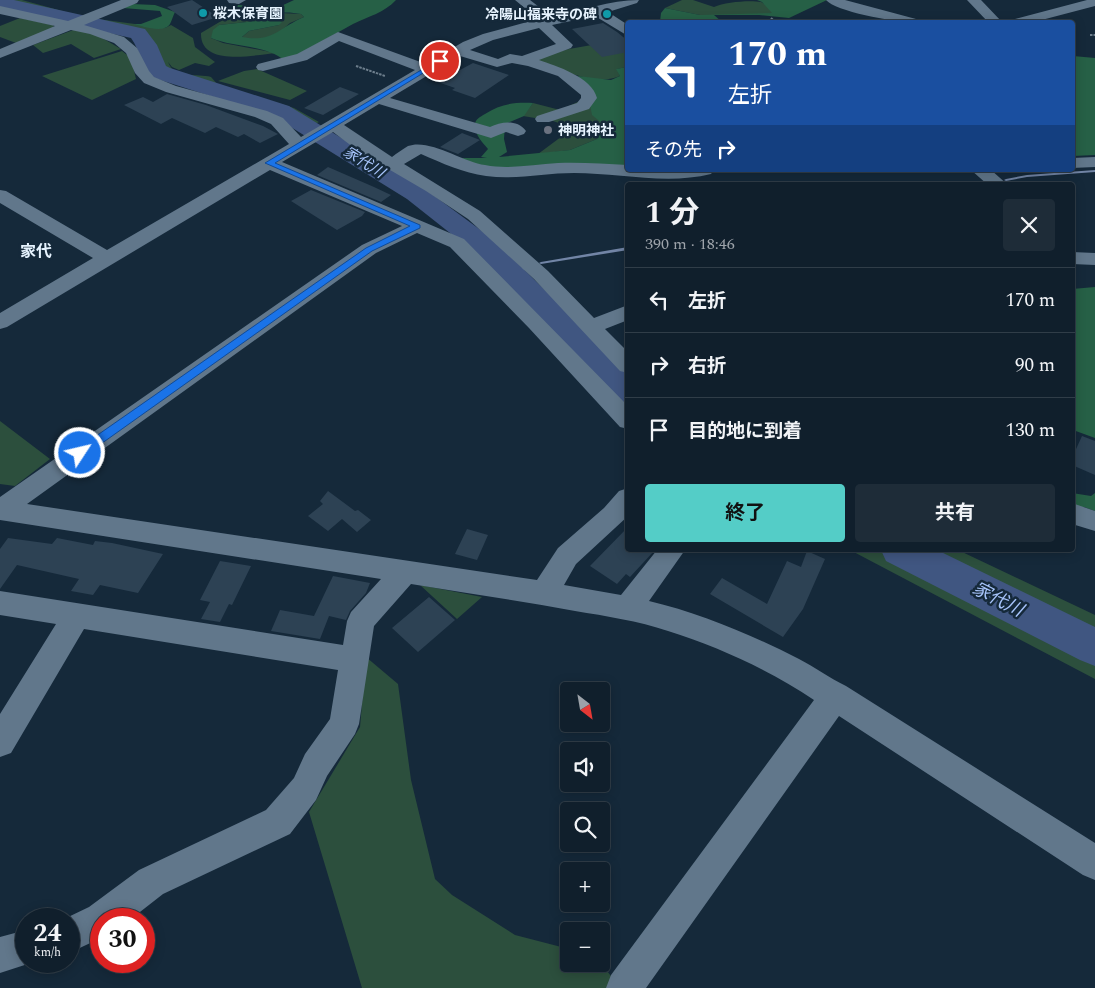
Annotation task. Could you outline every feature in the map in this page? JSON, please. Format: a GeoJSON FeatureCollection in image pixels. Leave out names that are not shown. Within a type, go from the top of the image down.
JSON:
{"type":"FeatureCollection","features":[{"type":"Feature","properties":{"kind":"street"},"geometry":{"type":"LineString","coordinates":[[0,54],[132,0]]}},
{"type":"Feature","properties":{"kind":"street"},"geometry":{"type":"LineString","coordinates":[[522,0],[566,45],[524,60]]}},
{"type":"Feature","properties":{"kind":"street"},"geometry":{"type":"LineString","coordinates":[[0,322],[458,51],[498,31],[597,12],[632,0]]}},
{"type":"Feature","properties":{"kind":"street"},"geometry":{"type":"LineString","coordinates":[[833,0],[848,6],[903,20]]}},
{"type":"Feature","properties":{"kind":"street"},"geometry":{"type":"LineString","coordinates":[[974,0],[993,20]]}},
{"type":"Feature","properties":{"kind":"street"},"geometry":{"type":"LineString","coordinates":[[1028,20],[1095,2]]}},
{"type":"Feature","properties":{"kind":"street"},"geometry":{"type":"LineString","coordinates":[[1080,6],[1095,14]]}},
{"type":"Feature","properties":{"kind":"street"},"geometry":{"type":"LineString","coordinates":[[0,10],[78,22],[127,45],[142,73],[156,84],[261,114],[277,121],[303,143]]}},
{"type":"Feature","properties":{"kind":"street"},"geometry":{"type":"LineString","coordinates":[[597,12],[615,21],[625,29]]}},
{"type":"Feature","properties":{"kind":"street"},"geometry":{"type":"LineString","coordinates":[[263,67],[302,57],[338,36],[427,69]]}},
{"type":"Feature","properties":{"kind":"street"},"geometry":{"type":"LineString","coordinates":[[458,51],[497,63],[510,58],[524,60],[563,73],[588,93],[589,98],[583,106],[544,119]]}},
{"type":"Feature","properties":{"kind":"street"},"geometry":{"type":"LineString","coordinates":[[376,100],[491,133],[505,126],[518,131]]}},
{"type":"Feature","properties":{"kind":"street"},"geometry":{"type":"LineString","coordinates":[[332,126],[474,215],[542,275],[625,363]]}},
{"type":"Feature","properties":{"kind":"street"},"geometry":{"type":"LineString","coordinates":[[392,164],[400,161],[414,150],[423,149],[465,166],[487,171],[531,172],[558,168],[625,170]]}},
{"type":"Feature","properties":{"kind":"street"},"geometry":{"type":"LineString","coordinates":[[1075,163],[1095,162]]}},
{"type":"Feature","properties":{"kind":"street"},"geometry":{"type":"LineString","coordinates":[[269,163],[450,239],[464,249],[625,418]]}},
{"type":"Feature","properties":{"kind":"street"},"geometry":{"type":"LineString","coordinates":[[660,172],[688,172]]}},
{"type":"Feature","properties":{"kind":"street"},"geometry":{"type":"LineString","coordinates":[[985,172],[996,182]]}},
{"type":"Feature","properties":{"kind":"street"},"geometry":{"type":"LineString","coordinates":[[0,195],[108,259]]}},
{"type":"Feature","properties":{"kind":"street"},"geometry":{"type":"LineString","coordinates":[[0,510],[369,249],[417,226]]}},
{"type":"Feature","properties":{"kind":"street"},"geometry":{"type":"LineString","coordinates":[[1075,246],[1085,258]]}},
{"type":"Feature","properties":{"kind":"street"},"geometry":{"type":"LineString","coordinates":[[591,327],[625,313]]}},
{"type":"Feature","properties":{"kind":"street"},"geometry":{"type":"LineString","coordinates":[[544,593],[567,556],[613,515],[625,501]]}},
{"type":"Feature","properties":{"kind":"street"},"geometry":{"type":"LineString","coordinates":[[0,510],[544,593],[627,608],[666,618],[759,652],[835,696],[1095,862]]}},
{"type":"Feature","properties":{"kind":"street"},"geometry":{"type":"LineString","coordinates":[[1075,515],[1095,521]]}},
{"type":"Feature","properties":{"kind":"street"},"geometry":{"type":"LineString","coordinates":[[627,608],[670,552]]}},
{"type":"Feature","properties":{"kind":"street"},"geometry":{"type":"LineString","coordinates":[[117,908],[151,882],[278,822],[305,789],[316,765],[344,724],[361,621],[404,573]]}},
{"type":"Feature","properties":{"kind":"street"},"geometry":{"type":"LineString","coordinates":[[0,603],[78,614],[355,660]]}},
{"type":"Feature","properties":{"kind":"street"},"geometry":{"type":"LineString","coordinates":[[0,742],[78,614]]}},
{"type":"Feature","properties":{"kind":"street"},"geometry":{"type":"LineString","coordinates":[[624,988],[835,696]]}},
{"type":"Feature","properties":{"kind":"street"},"geometry":{"type":"LineString","coordinates":[[0,955],[15,951]]}},
{"type":"Feature","properties":{"kind":"path"},"geometry":{"type":"LineString","coordinates":[[1090,35],[1095,35]]}},
{"type":"Feature","properties":{"kind":"path"},"geometry":{"type":"LineString","coordinates":[[356,66],[404,83]]}},
{"type":"Feature","properties":{"kind":"green space"},"geometry":{"type":"Polygon","coordinates":[[[0,0],[22,0],[84,17],[67,23],[0,7],[0,0]]]}},
{"type":"Feature","properties":{"kind":"green space"},"geometry":{"type":"Polygon","coordinates":[[[294,0],[396,0],[381,11],[285,61],[259,49],[211,38],[213,30],[219,25],[275,19],[282,22],[279,25],[249,31],[242,37],[261,38],[275,33],[304,17],[301,14],[288,13],[251,17],[233,14],[238,5],[279,7],[294,0]]]}},
{"type":"Feature","properties":{"kind":"green space"},"geometry":{"type":"Polygon","coordinates":[[[682,0],[693,0],[714,7],[738,2],[761,2],[773,13],[759,15],[700,15],[665,8],[682,0]]]}},
{"type":"Feature","properties":{"kind":"green space"},"geometry":{"type":"Polygon","coordinates":[[[757,0],[827,0],[789,18],[759,15],[714,15],[720,20],[660,20],[661,13],[665,8],[700,15],[772,13],[762,2],[757,0]]]}},
{"type":"Feature","properties":{"kind":"green space"},"geometry":{"type":"Polygon","coordinates":[[[132,4],[155,5],[175,12],[167,27],[158,29],[147,28],[133,24],[141,24],[162,16],[160,11],[123,8],[132,4]]]}},
{"type":"Feature","properties":{"kind":"green space"},"geometry":{"type":"Polygon","coordinates":[[[280,13],[301,14],[304,17],[290,23],[281,31],[263,40],[241,38],[249,31],[279,25],[275,19],[219,25],[211,38],[223,43],[276,53],[242,57],[218,55],[209,51],[203,44],[201,33],[233,14],[250,17],[280,13]]]}},
{"type":"Feature","properties":{"kind":"green space"},"geometry":{"type":"Polygon","coordinates":[[[20,18],[53,25],[54,28],[16,43],[0,37],[0,26],[20,18]]]}},
{"type":"Feature","properties":{"kind":"green space"},"geometry":{"type":"Polygon","coordinates":[[[90,18],[165,28],[171,25],[193,38],[195,47],[215,62],[209,66],[195,63],[179,70],[172,67],[168,62],[171,68],[181,74],[211,77],[218,85],[294,108],[319,122],[313,125],[292,116],[280,120],[231,100],[158,78],[144,59],[137,35],[119,29],[80,24],[90,18]]]}},
{"type":"Feature","properties":{"kind":"green space"},"geometry":{"type":"Polygon","coordinates":[[[76,29],[97,35],[121,49],[94,58],[71,44],[43,53],[33,45],[76,29]]]}},
{"type":"Feature","properties":{"kind":"green space"},"geometry":{"type":"Polygon","coordinates":[[[625,38],[625,67],[617,69],[620,76],[610,79],[587,78],[532,59],[569,49],[625,38]]]}},
{"type":"Feature","properties":{"kind":"green space"},"geometry":{"type":"Polygon","coordinates":[[[122,51],[131,58],[136,79],[92,100],[42,76],[122,51]]]}},
{"type":"Feature","properties":{"kind":"green space"},"geometry":{"type":"Polygon","coordinates":[[[1075,56],[1095,58],[1095,155],[1075,156],[1075,56]]]}},
{"type":"Feature","properties":{"kind":"green space"},"geometry":{"type":"Polygon","coordinates":[[[625,67],[625,170],[487,171],[461,158],[487,158],[481,157],[488,149],[481,141],[475,129],[476,121],[496,108],[514,103],[533,103],[524,116],[505,124],[504,139],[507,152],[499,157],[570,150],[597,139],[603,124],[592,115],[589,99],[578,76],[611,80],[620,76],[616,69],[625,67]]]}},
{"type":"Feature","properties":{"kind":"green space"},"geometry":{"type":"Polygon","coordinates":[[[257,69],[307,91],[290,100],[218,81],[244,71],[257,69]]]}},
{"type":"Feature","properties":{"kind":"green space"},"geometry":{"type":"Polygon","coordinates":[[[589,99],[604,124],[597,139],[570,150],[538,154],[573,128],[553,121],[523,116],[533,103],[560,110],[582,100],[589,99]]]}},
{"type":"Feature","properties":{"kind":"green space"},"geometry":{"type":"Polygon","coordinates":[[[1095,287],[1095,438],[1075,431],[1075,289],[1095,287]]]}},
{"type":"Feature","properties":{"kind":"green space"},"geometry":{"type":"Polygon","coordinates":[[[0,421],[50,459],[15,486],[0,484],[0,421]]]}},
{"type":"Feature","properties":{"kind":"green space"},"geometry":{"type":"Polygon","coordinates":[[[1075,493],[1091,496],[1095,493],[1095,511],[1084,507],[1075,507],[1075,493]]]}},
{"type":"Feature","properties":{"kind":"green space"},"geometry":{"type":"Polygon","coordinates":[[[854,552],[962,552],[1095,615],[1095,679],[854,552]]]}},
{"type":"Feature","properties":{"kind":"green space"},"geometry":{"type":"Polygon","coordinates":[[[420,585],[482,597],[457,619],[420,585]]]}},
{"type":"Feature","properties":{"kind":"green space"},"geometry":{"type":"Polygon","coordinates":[[[366,657],[398,684],[411,780],[435,879],[452,895],[515,935],[560,947],[560,972],[608,972],[620,988],[362,988],[309,812],[360,727],[366,657]]]}},
{"type":"Feature","properties":{"kind":"building","name":"桜木保育園"},"geometry":{"type":"Polygon","coordinates":[[[192,0],[218,17],[192,25],[167,7],[192,0]]]}},
{"type":"Feature","properties":{"kind":"building"},"geometry":{"type":"Polygon","coordinates":[[[603,23],[625,39],[625,53],[602,57],[572,29],[603,23]]]}},
{"type":"Feature","properties":{"kind":"building"},"geometry":{"type":"Polygon","coordinates":[[[473,63],[509,75],[475,98],[452,90],[455,88],[426,78],[447,66],[460,70],[473,63]]]}},
{"type":"Feature","properties":{"kind":"building"},"geometry":{"type":"Polygon","coordinates":[[[340,87],[359,94],[323,115],[304,108],[340,87]]]}},
{"type":"Feature","properties":{"kind":"building"},"geometry":{"type":"Polygon","coordinates":[[[167,94],[206,105],[263,126],[278,134],[260,143],[244,134],[238,137],[216,127],[205,133],[172,118],[161,124],[124,105],[143,97],[153,102],[167,94]]]}},
{"type":"Feature","properties":{"kind":"building"},"geometry":{"type":"Polygon","coordinates":[[[462,133],[480,140],[458,154],[440,147],[462,133]]]}},
{"type":"Feature","properties":{"kind":"building"},"geometry":{"type":"Polygon","coordinates":[[[328,167],[391,195],[381,202],[317,175],[328,167]]]}},
{"type":"Feature","properties":{"kind":"building"},"geometry":{"type":"Polygon","coordinates":[[[311,190],[365,212],[362,216],[337,230],[291,201],[311,190]]]}},
{"type":"Feature","properties":{"kind":"building"},"geometry":{"type":"Polygon","coordinates":[[[1082,436],[1095,441],[1095,475],[1075,466],[1075,451],[1082,436]]]}},
{"type":"Feature","properties":{"kind":"building"},"geometry":{"type":"Polygon","coordinates":[[[328,491],[371,520],[357,532],[342,519],[328,531],[308,516],[323,504],[320,501],[328,491]]]}},
{"type":"Feature","properties":{"kind":"building"},"geometry":{"type":"Polygon","coordinates":[[[467,529],[488,535],[477,560],[455,554],[467,529]]]}},
{"type":"Feature","properties":{"kind":"building"},"geometry":{"type":"Polygon","coordinates":[[[625,530],[625,552],[653,552],[630,577],[626,574],[617,584],[590,566],[625,530]]]}},
{"type":"Feature","properties":{"kind":"building"},"geometry":{"type":"Polygon","coordinates":[[[8,538],[52,544],[57,538],[93,545],[95,541],[163,554],[138,593],[100,585],[93,595],[71,591],[79,579],[17,565],[0,589],[0,549],[8,538]]]}},
{"type":"Feature","properties":{"kind":"building"},"geometry":{"type":"Polygon","coordinates":[[[807,552],[825,559],[803,609],[783,637],[710,594],[722,578],[767,604],[787,561],[801,567],[807,552]]]}},
{"type":"Feature","properties":{"kind":"building"},"geometry":{"type":"Polygon","coordinates":[[[220,561],[251,566],[232,605],[229,604],[220,622],[201,619],[210,602],[200,600],[220,561]]]}},
{"type":"Feature","properties":{"kind":"building"},"geometry":{"type":"Polygon","coordinates":[[[333,576],[370,583],[366,593],[350,611],[346,620],[329,616],[320,639],[271,631],[280,610],[314,616],[333,576]]]}},
{"type":"Feature","properties":{"kind":"building"},"geometry":{"type":"Polygon","coordinates":[[[429,597],[455,620],[418,652],[392,628],[429,597]]]}},
{"type":"Feature","properties":{"kind":"waterway","name":"家代川"},"geometry":{"type":"LineString","coordinates":[[0,1],[9,5],[138,33],[147,45],[157,69],[162,73],[281,111],[302,123],[312,131],[416,194],[484,246],[625,389]]}},
{"type":"Feature","properties":{"kind":"waterway"},"geometry":{"type":"LineString","coordinates":[[1006,180],[1027,176],[1095,171]]}},
{"type":"Feature","properties":{"kind":"waterway"},"geometry":{"type":"LineString","coordinates":[[541,263],[625,249]]}},
{"type":"Feature","properties":{"kind":"waterway"},"geometry":{"type":"LineString","coordinates":[[513,273],[523,269]]}},
{"type":"Feature","properties":{"kind":"waterway","name":"家代川"},"geometry":{"type":"LineString","coordinates":[[904,552],[1095,647]]}},
{"type":"Feature","properties":{"kind":"place","name":"桜木保育園"},"geometry":{"type":"Point","coordinates":[203,13]}},
{"type":"Feature","properties":{"kind":"place","name":"冷陽山福来寺の碑"},"geometry":{"type":"Point","coordinates":[607,14]}},
{"type":"Feature","properties":{"kind":"place","name":"神明神社"},"geometry":{"type":"Point","coordinates":[548,130]}},
{"type":"Feature","properties":{"kind":"district","name":"家代"},"geometry":{"type":"Point","coordinates":[36,251]}},
{"type":"Feature","properties":{"kind":"route"},"geometry":{"type":"LineString","coordinates":[[80,453],[369,249],[417,226],[269,163],[440,61]]}}]}
